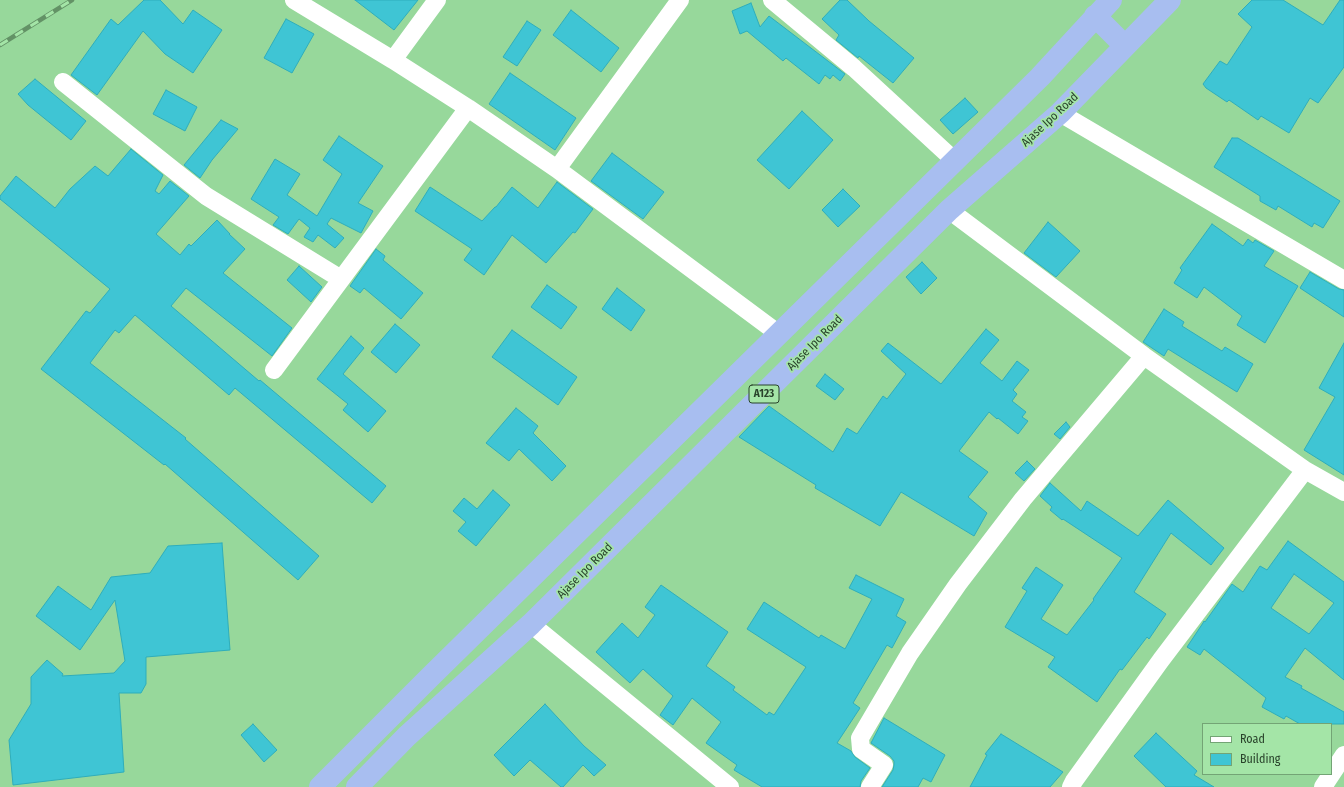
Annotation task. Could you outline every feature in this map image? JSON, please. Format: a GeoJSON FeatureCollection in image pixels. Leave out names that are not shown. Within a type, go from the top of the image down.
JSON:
{"type":"FeatureCollection","features":[{"type":"Feature","properties":{"kind":"highway","name":"A123"},"geometry":{"type":"LineString","coordinates":[[320,787],[1040,77],[1111,0]]}},
{"type":"Feature","properties":{"kind":"highway","name":"Ajase Ipo Road"},"geometry":{"type":"LineString","coordinates":[[357,787],[407,736],[531,624],[950,210],[1060,113],[1170,0]]}},
{"type":"Feature","properties":{"kind":"highway"},"geometry":{"type":"LineString","coordinates":[[1095,16],[1125,46]]}},
{"type":"Feature","properties":{"kind":"street"},"geometry":{"type":"LineString","coordinates":[[294,0],[393,60],[468,108],[557,169],[779,334]]}},
{"type":"Feature","properties":{"kind":"street"},"geometry":{"type":"LineString","coordinates":[[393,60],[437,0]]}},
{"type":"Feature","properties":{"kind":"street"},"geometry":{"type":"LineString","coordinates":[[557,169],[680,0]]}},
{"type":"Feature","properties":{"kind":"street"},"geometry":{"type":"LineString","coordinates":[[772,0],[854,68],[955,161]]}},
{"type":"Feature","properties":{"kind":"street"},"geometry":{"type":"LineString","coordinates":[[63,82],[206,196],[341,279]]}},
{"type":"Feature","properties":{"kind":"street"},"geometry":{"type":"LineString","coordinates":[[274,370],[468,108]]}},
{"type":"Feature","properties":{"kind":"street"},"geometry":{"type":"LineString","coordinates":[[1060,113],[1344,280]]}},
{"type":"Feature","properties":{"kind":"street"},"geometry":{"type":"LineString","coordinates":[[950,210],[1144,356],[1305,470],[1344,492]]}},
{"type":"Feature","properties":{"kind":"street"},"geometry":{"type":"LineString","coordinates":[[870,787],[884,764],[861,749],[860,738],[910,653],[958,584],[1023,499],[1144,356]]}},
{"type":"Feature","properties":{"kind":"street"},"geometry":{"type":"LineString","coordinates":[[1071,787],[1161,660],[1305,470]]}},
{"type":"Feature","properties":{"kind":"street"},"geometry":{"type":"LineString","coordinates":[[531,624],[730,787]]}},
{"type":"Feature","properties":{"kind":"street"},"geometry":{"type":"LineString","coordinates":[[1332,773],[1344,755]]}},
{"type":"Feature","properties":{"kind":"street"},"geometry":{"type":"LineString","coordinates":[[1323,787],[1331,775]]}},
{"type":"Feature","properties":{"kind":"building"},"geometry":{"type":"Polygon","coordinates":[[[144,0],[160,0],[183,24],[193,10],[222,30],[193,73],[165,54],[143,31],[97,95],[71,75],[111,19],[118,25],[144,0]]]}},
{"type":"Feature","properties":{"kind":"building"},"geometry":{"type":"Polygon","coordinates":[[[355,0],[418,0],[394,30],[355,0]]]}},
{"type":"Feature","properties":{"kind":"building"},"geometry":{"type":"Polygon","coordinates":[[[840,0],[847,0],[869,21],[914,58],[893,83],[836,40],[839,35],[822,19],[840,0]]]}},
{"type":"Feature","properties":{"kind":"building"},"geometry":{"type":"Polygon","coordinates":[[[1252,0],[1283,0],[1323,25],[1340,0],[1344,0],[1344,67],[1318,103],[1310,98],[1289,133],[1261,116],[1258,120],[1229,100],[1227,102],[1206,88],[1203,84],[1220,61],[1227,65],[1252,27],[1238,14],[1252,0]]]}},
{"type":"Feature","properties":{"kind":"building"},"geometry":{"type":"Polygon","coordinates":[[[751,3],[760,27],[769,16],[845,74],[840,81],[833,75],[830,79],[825,75],[819,84],[786,58],[783,61],[747,31],[740,34],[732,11],[751,3]]]}},
{"type":"Feature","properties":{"kind":"building"},"geometry":{"type":"Polygon","coordinates":[[[571,10],[619,48],[601,72],[553,35],[571,10]]]}},
{"type":"Feature","properties":{"kind":"building"},"geometry":{"type":"Polygon","coordinates":[[[286,19],[314,34],[292,73],[264,58],[286,19]]]}},
{"type":"Feature","properties":{"kind":"building"},"geometry":{"type":"Polygon","coordinates":[[[527,21],[541,30],[517,66],[503,57],[527,21]]]}},
{"type":"Feature","properties":{"kind":"building"},"geometry":{"type":"Polygon","coordinates":[[[510,73],[576,118],[555,150],[489,104],[510,73]]]}},
{"type":"Feature","properties":{"kind":"building"},"geometry":{"type":"Polygon","coordinates":[[[35,79],[86,121],[71,140],[28,105],[18,94],[35,79]]]}},
{"type":"Feature","properties":{"kind":"building"},"geometry":{"type":"Polygon","coordinates":[[[166,90],[197,107],[185,131],[153,114],[166,90]]]}},
{"type":"Feature","properties":{"kind":"building"},"geometry":{"type":"Polygon","coordinates":[[[965,98],[978,112],[953,134],[940,120],[965,98]]]}},
{"type":"Feature","properties":{"kind":"building"},"geometry":{"type":"Polygon","coordinates":[[[802,111],[833,140],[789,189],[757,160],[802,111]]]}},
{"type":"Feature","properties":{"kind":"building"},"geometry":{"type":"Polygon","coordinates":[[[221,120],[238,129],[212,160],[200,178],[184,165],[221,120]]]}},
{"type":"Feature","properties":{"kind":"building"},"geometry":{"type":"Polygon","coordinates":[[[339,136],[383,166],[358,203],[373,211],[361,233],[331,218],[327,224],[344,238],[335,248],[318,235],[313,242],[304,237],[310,228],[299,219],[288,234],[273,225],[279,217],[251,199],[275,159],[300,174],[287,195],[317,216],[342,174],[323,160],[339,136]]]}},
{"type":"Feature","properties":{"kind":"building"},"geometry":{"type":"Polygon","coordinates":[[[1232,138],[1238,138],[1340,201],[1323,228],[1314,223],[1312,227],[1278,206],[1276,210],[1260,201],[1260,196],[1214,167],[1232,138]]]}},
{"type":"Feature","properties":{"kind":"building"},"geometry":{"type":"Polygon","coordinates":[[[131,149],[163,175],[155,191],[159,194],[170,181],[189,196],[156,234],[180,255],[189,244],[191,246],[217,220],[245,249],[223,273],[292,328],[272,356],[186,288],[171,306],[386,486],[372,503],[235,388],[229,395],[135,315],[119,333],[115,330],[90,363],[186,438],[185,439],[319,556],[298,580],[165,464],[164,465],[41,369],[86,311],[90,313],[110,289],[0,199],[0,196],[16,176],[55,208],[70,189],[95,166],[108,176],[131,149]]]}},
{"type":"Feature","properties":{"kind":"building"},"geometry":{"type":"Polygon","coordinates":[[[612,153],[664,192],[643,219],[591,181],[612,153]]]}},
{"type":"Feature","properties":{"kind":"building"},"geometry":{"type":"Polygon","coordinates":[[[557,182],[593,209],[575,233],[573,232],[546,263],[512,235],[484,275],[464,260],[472,249],[415,211],[430,187],[482,221],[496,207],[512,187],[538,208],[557,182]]]}},
{"type":"Feature","properties":{"kind":"building"},"geometry":{"type":"Polygon","coordinates":[[[843,189],[860,206],[838,227],[822,210],[843,189]]]}},
{"type":"Feature","properties":{"kind":"building"},"geometry":{"type":"Polygon","coordinates":[[[1048,222],[1080,251],[1056,277],[1024,253],[1048,222]]]}},
{"type":"Feature","properties":{"kind":"building"},"geometry":{"type":"Polygon","coordinates":[[[1212,224],[1243,246],[1248,239],[1253,243],[1255,240],[1274,251],[1264,266],[1298,286],[1265,343],[1237,325],[1242,316],[1204,287],[1197,298],[1174,283],[1182,270],[1180,268],[1212,224]]]}},
{"type":"Feature","properties":{"kind":"building"},"geometry":{"type":"Polygon","coordinates":[[[376,249],[385,256],[383,260],[423,293],[401,319],[364,288],[360,293],[350,286],[376,249]]]}},
{"type":"Feature","properties":{"kind":"building"},"geometry":{"type":"Polygon","coordinates":[[[922,262],[937,278],[921,294],[906,277],[922,262]]]}},
{"type":"Feature","properties":{"kind":"building"},"geometry":{"type":"Polygon","coordinates":[[[299,266],[322,287],[311,302],[287,280],[299,266]]]}},
{"type":"Feature","properties":{"kind":"building"},"geometry":{"type":"Polygon","coordinates":[[[1310,272],[1339,289],[1344,290],[1344,317],[1300,288],[1310,272]]]}},
{"type":"Feature","properties":{"kind":"building"},"geometry":{"type":"Polygon","coordinates":[[[547,285],[577,307],[561,329],[531,307],[547,285]]]}},
{"type":"Feature","properties":{"kind":"building"},"geometry":{"type":"Polygon","coordinates":[[[617,288],[645,310],[631,331],[602,309],[617,288]]]}},
{"type":"Feature","properties":{"kind":"building"},"geometry":{"type":"Polygon","coordinates":[[[1164,309],[1184,322],[1182,326],[1222,351],[1225,347],[1253,364],[1237,392],[1168,349],[1164,356],[1143,342],[1164,309]]]}},
{"type":"Feature","properties":{"kind":"building"},"geometry":{"type":"Polygon","coordinates":[[[395,324],[420,345],[396,373],[371,352],[395,324]]]}},
{"type":"Feature","properties":{"kind":"building"},"geometry":{"type":"Polygon","coordinates":[[[986,329],[999,340],[980,363],[1002,381],[1017,361],[1029,370],[1013,390],[1017,394],[1012,401],[1026,412],[1022,417],[1028,421],[1018,434],[989,412],[959,451],[988,472],[968,497],[987,513],[974,536],[901,492],[880,526],[815,488],[816,485],[739,437],[769,406],[833,452],[847,428],[857,434],[883,396],[887,399],[906,374],[881,351],[888,343],[941,384],[986,329]]]}},
{"type":"Feature","properties":{"kind":"building"},"geometry":{"type":"Polygon","coordinates":[[[512,330],[577,377],[558,405],[492,357],[512,330]]]}},
{"type":"Feature","properties":{"kind":"building"},"geometry":{"type":"Polygon","coordinates":[[[351,336],[364,348],[343,374],[386,411],[368,432],[343,410],[348,404],[317,379],[351,336]]]}},
{"type":"Feature","properties":{"kind":"building"},"geometry":{"type":"Polygon","coordinates":[[[1344,343],[1344,475],[1304,450],[1335,397],[1319,388],[1344,343]]]}},
{"type":"Feature","properties":{"kind":"building"},"geometry":{"type":"Polygon","coordinates":[[[825,374],[844,389],[835,400],[816,386],[825,374]]]}},
{"type":"Feature","properties":{"kind":"building"},"geometry":{"type":"Polygon","coordinates":[[[516,408],[538,426],[533,433],[566,466],[552,481],[519,449],[509,461],[486,443],[516,408]]]}},
{"type":"Feature","properties":{"kind":"building"},"geometry":{"type":"Polygon","coordinates":[[[1066,422],[1070,427],[1060,439],[1054,434],[1066,422]]]}},
{"type":"Feature","properties":{"kind":"building"},"geometry":{"type":"Polygon","coordinates":[[[1027,461],[1035,469],[1024,481],[1015,473],[1027,461]]]}},
{"type":"Feature","properties":{"kind":"building"},"geometry":{"type":"Polygon","coordinates":[[[1050,483],[1081,511],[1087,501],[1138,536],[1168,500],[1224,548],[1211,565],[1171,533],[1134,592],[1166,614],[1149,639],[1147,637],[1122,670],[1120,669],[1097,702],[1048,667],[1055,657],[1005,627],[1027,591],[1022,588],[1036,567],[1063,585],[1041,619],[1067,635],[1094,600],[1093,599],[1122,558],[1063,519],[1062,520],[1050,510],[1052,507],[1040,496],[1050,483]]]}},
{"type":"Feature","properties":{"kind":"building"},"geometry":{"type":"Polygon","coordinates":[[[493,490],[510,505],[476,546],[458,531],[466,522],[453,511],[464,498],[477,509],[493,490]]]}},
{"type":"Feature","properties":{"kind":"building"},"geometry":{"type":"Polygon","coordinates":[[[1288,541],[1344,582],[1344,680],[1305,648],[1285,677],[1302,686],[1301,688],[1344,712],[1344,724],[1298,723],[1286,716],[1284,719],[1262,707],[1266,698],[1204,649],[1200,655],[1187,647],[1204,621],[1205,622],[1232,584],[1243,592],[1260,566],[1267,570],[1288,541]],[[1294,574],[1271,608],[1309,634],[1334,603],[1294,574]]]}},
{"type":"Feature","properties":{"kind":"building"},"geometry":{"type":"Polygon","coordinates":[[[222,543],[230,650],[146,657],[146,684],[141,693],[119,693],[124,772],[13,785],[9,740],[31,704],[31,677],[47,660],[63,674],[62,676],[114,673],[125,661],[115,600],[80,650],[36,616],[58,586],[91,610],[111,577],[150,573],[168,546],[222,543]]]}},
{"type":"Feature","properties":{"kind":"building"},"geometry":{"type":"Polygon","coordinates":[[[856,575],[904,599],[896,616],[906,622],[892,648],[887,645],[853,703],[860,708],[837,743],[851,751],[855,757],[870,768],[861,781],[860,787],[762,787],[734,770],[737,765],[706,743],[721,722],[692,698],[673,725],[660,715],[673,696],[643,669],[630,683],[596,652],[622,623],[638,638],[655,615],[645,607],[661,585],[728,632],[706,666],[735,687],[733,690],[767,715],[769,712],[774,715],[806,667],[747,629],[764,602],[819,638],[821,635],[845,649],[872,599],[849,588],[856,575]]]}},
{"type":"Feature","properties":{"kind":"building"},"geometry":{"type":"Polygon","coordinates":[[[545,704],[584,746],[606,765],[594,776],[583,765],[563,787],[561,787],[530,760],[514,776],[494,755],[545,704]]]}},
{"type":"Feature","properties":{"kind":"building"},"geometry":{"type":"Polygon","coordinates":[[[884,718],[945,755],[931,782],[923,778],[918,787],[882,787],[893,770],[894,761],[890,756],[871,743],[884,718]]]}},
{"type":"Feature","properties":{"kind":"building"},"geometry":{"type":"Polygon","coordinates":[[[253,724],[277,750],[264,762],[241,735],[253,724]]]}},
{"type":"Feature","properties":{"kind":"building"},"geometry":{"type":"Polygon","coordinates":[[[1156,733],[1197,771],[1194,775],[1214,787],[1166,787],[1134,756],[1156,733]]]}},
{"type":"Feature","properties":{"kind":"building"},"geometry":{"type":"Polygon","coordinates":[[[1001,734],[1063,772],[1050,787],[970,787],[987,755],[985,754],[1001,734]]]}},
{"type":"Feature","properties":{"kind":"railway"},"geometry":{"type":"LineString","coordinates":[[0,45],[72,0]]}}]}
